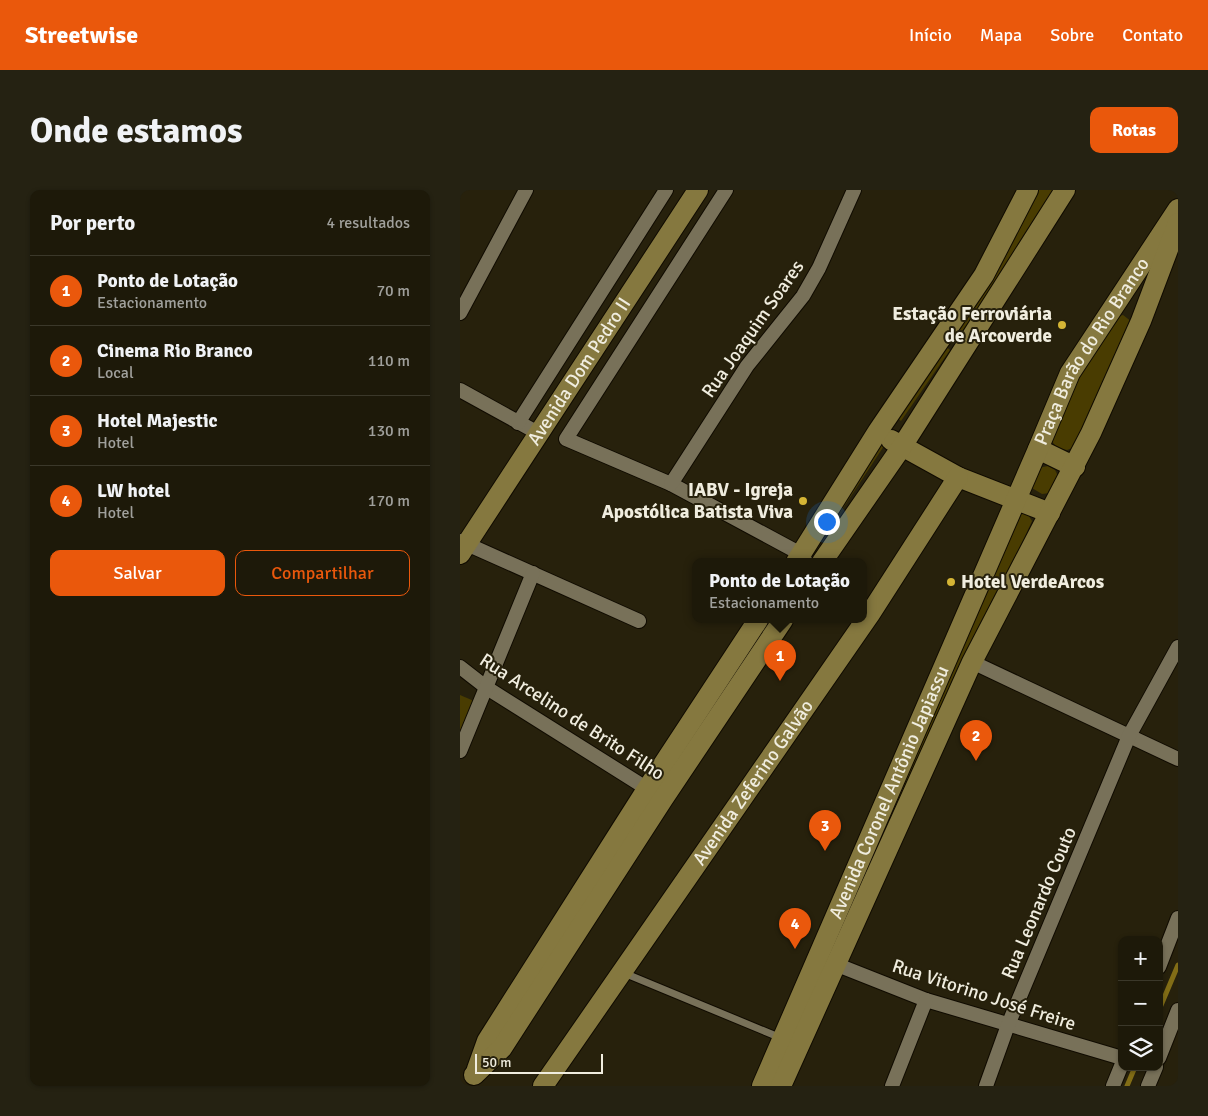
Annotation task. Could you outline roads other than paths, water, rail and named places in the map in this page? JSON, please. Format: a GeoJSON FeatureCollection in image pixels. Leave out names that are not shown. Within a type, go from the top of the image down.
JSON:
{"type":"FeatureCollection","features":[{"type":"Feature","properties":{"kind":"street"},"geometry":{"type":"LineString","coordinates":[[460,313],[526,190]]}},
{"type":"Feature","properties":{"kind":"street"},"geometry":{"type":"LineString","coordinates":[[518,423],[666,190]]}},
{"type":"Feature","properties":{"kind":"street","name":"Avenida Dom Pedro II"},"geometry":{"type":"LineString","coordinates":[[462,546],[698,190]]}},
{"type":"Feature","properties":{"kind":"street"},"geometry":{"type":"LineString","coordinates":[[726,190],[566,439],[671,484],[799,558]]}},
{"type":"Feature","properties":{"kind":"street","name":"Rua Joaquim Soares"},"geometry":{"type":"LineString","coordinates":[[671,484],[747,366],[803,296],[819,268],[854,190]]}},
{"type":"Feature","properties":{"kind":"street"},"geometry":{"type":"LineString","coordinates":[[803,558],[878,431],[984,275],[1028,190]]}},
{"type":"Feature","properties":{"kind":"street"},"geometry":{"type":"LineString","coordinates":[[825,558],[901,448],[1065,190]]}},
{"type":"Feature","properties":{"kind":"street","name":"Praça Barão do Rio Branco"},"geometry":{"type":"LineString","coordinates":[[1015,498],[1070,373],[1178,209]]}},
{"type":"Feature","properties":{"kind":"street","name":"Praça Barão do Rio Branco"},"geometry":{"type":"LineString","coordinates":[[781,1086],[972,662],[1075,467],[1140,321],[1178,223]]}},
{"type":"Feature","properties":{"kind":"street"},"geometry":{"type":"LineString","coordinates":[[1113,305],[1131,306],[1140,321]]}},
{"type":"Feature","properties":{"kind":"street"},"geometry":{"type":"LineString","coordinates":[[460,390],[538,433]]}},
{"type":"Feature","properties":{"kind":"street"},"geometry":{"type":"LineString","coordinates":[[878,431],[901,448],[958,477],[1050,513]]}},
{"type":"Feature","properties":{"kind":"street"},"geometry":{"type":"LineString","coordinates":[[1038,449],[1075,467]]}},
{"type":"Feature","properties":{"kind":"street","name":"Avenida Zeferino Galvão"},"geometry":{"type":"LineString","coordinates":[[867,618],[958,477]]}},
{"type":"Feature","properties":{"kind":"street","name":"Avenida Coronel Antônio Japiassu"},"geometry":{"type":"LineString","coordinates":[[762,1086],[1015,498]]}},
{"type":"Feature","properties":{"kind":"street"},"geometry":{"type":"LineString","coordinates":[[462,546],[533,573],[639,621]]}},
{"type":"Feature","properties":{"kind":"street"},"geometry":{"type":"LineString","coordinates":[[460,751],[533,573]]}},
{"type":"Feature","properties":{"kind":"street"},"geometry":{"type":"LineString","coordinates":[[471,1081],[502,1048],[756,623]]}},
{"type":"Feature","properties":{"kind":"street"},"geometry":{"type":"LineString","coordinates":[[655,794],[781,623]]}},
{"type":"Feature","properties":{"kind":"street","name":"Avenida Zeferino Galvão"},"geometry":{"type":"LineString","coordinates":[[543,1086],[864,623]]}},
{"type":"Feature","properties":{"kind":"street","name":"Rua Leonardo Couto"},"geometry":{"type":"LineString","coordinates":[[986,1086],[1008,1025],[1129,736],[1178,647]]}},
{"type":"Feature","properties":{"kind":"street"},"geometry":{"type":"LineString","coordinates":[[972,662],[1178,759]]}},
{"type":"Feature","properties":{"kind":"street","name":"Rua Arcelino de Brito Filho"},"geometry":{"type":"LineString","coordinates":[[460,668],[487,688],[655,794]]}},
{"type":"Feature","properties":{"kind":"street"},"geometry":{"type":"LineString","coordinates":[[857,864],[876,872]]}},
{"type":"Feature","properties":{"kind":"street"},"geometry":{"type":"LineString","coordinates":[[1163,957],[1178,918]]}},
{"type":"Feature","properties":{"kind":"street","name":"Rua Vitorino José Freire"},"geometry":{"type":"LineString","coordinates":[[835,964],[926,1000],[1118,1057]]}},
{"type":"Feature","properties":{"kind":"street"},"geometry":{"type":"LineString","coordinates":[[892,1086],[926,1000]]}},
{"type":"Feature","properties":{"kind":"street"},"geometry":{"type":"LineString","coordinates":[[1163,1048],[1178,1010]]}},
{"type":"Feature","properties":{"kind":"street"},"geometry":{"type":"LineString","coordinates":[[1113,1086],[1119,1071]]}},
{"type":"Feature","properties":{"kind":"street"},"geometry":{"type":"LineString","coordinates":[[1148,1086],[1154,1071]]}},
{"type":"Feature","properties":{"kind":"lane"},"geometry":{"type":"LineString","coordinates":[[622,972],[782,1038]]}},
{"type":"Feature","properties":{"kind":"waterway"},"geometry":{"type":"LineString","coordinates":[[1163,1001],[1178,965]]}},
{"type":"Feature","properties":{"kind":"waterway"},"geometry":{"type":"LineString","coordinates":[[1127,1086],[1133,1071]]}},
{"type":"Feature","properties":{"kind":"place","name":"Estação Ferroviária de Arcoverde"},"geometry":{"type":"Point","coordinates":[1062,325]}},
{"type":"Feature","properties":{"kind":"place","name":"IABV - Igreja Apostólica Batista Viva"},"geometry":{"type":"Point","coordinates":[803,501]}},
{"type":"Feature","properties":{"kind":"place","name":"Hotel VerdeArcos"},"geometry":{"type":"Point","coordinates":[951,582]}},
{"type":"Feature","properties":{"kind":"place","name":"Ponto de Lotação"},"geometry":{"type":"Point","coordinates":[780,681]}},
{"type":"Feature","properties":{"kind":"place","name":"Cinema Rio Branco"},"geometry":{"type":"Point","coordinates":[976,761]}},
{"type":"Feature","properties":{"kind":"place","name":"Hotel Majestic"},"geometry":{"type":"Point","coordinates":[825,851]}},
{"type":"Feature","properties":{"kind":"place","name":"LW hotel"},"geometry":{"type":"Point","coordinates":[795,949]}}]}
